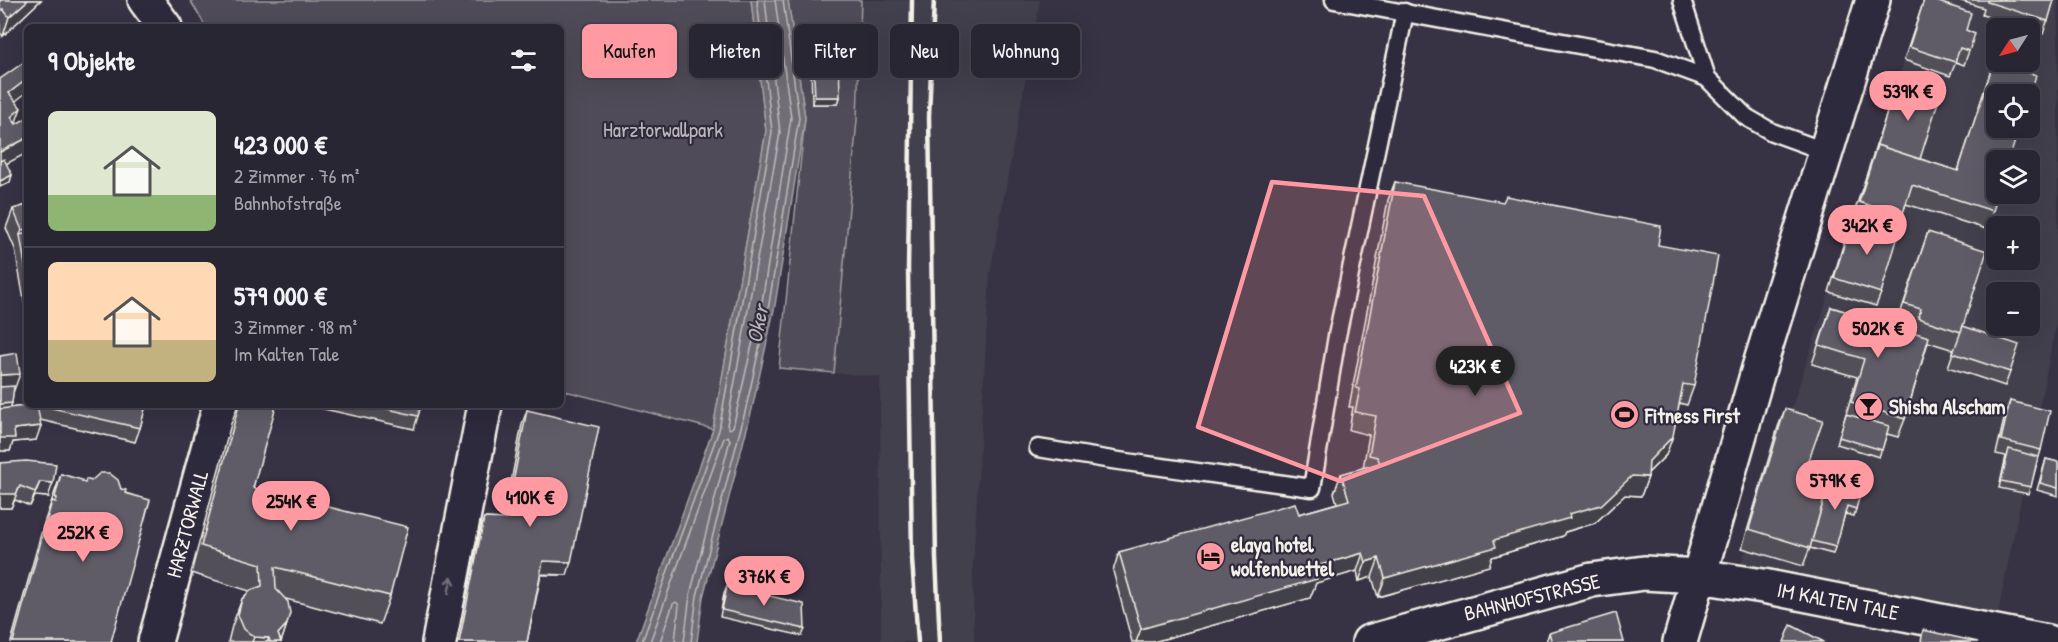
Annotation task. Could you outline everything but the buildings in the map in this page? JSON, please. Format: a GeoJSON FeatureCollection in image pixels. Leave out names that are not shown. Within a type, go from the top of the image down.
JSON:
{"type":"FeatureCollection","features":[{"type":"Feature","properties":{"kind":"street"},"geometry":{"type":"LineString","coordinates":[[145,0],[163,24]]}},
{"type":"Feature","properties":{"kind":"street"},"geometry":{"type":"LineString","coordinates":[[1680,642],[1759,368],[1873,0]]}},
{"type":"Feature","properties":{"kind":"street","name":"HARZTORWALL"},"geometry":{"type":"LineString","coordinates":[[155,642],[219,408]]}},
{"type":"Feature","properties":{"kind":"street"},"geometry":{"type":"LineString","coordinates":[[439,642],[484,408]]}},
{"type":"Feature","properties":{"kind":"street","name":"BAHNHOFSTRASSE"},"geometry":{"type":"LineString","coordinates":[[1369,642],[1592,580],[1644,573],[1699,576]]}},
{"type":"Feature","properties":{"kind":"street","name":"IM KALTEN TALE"},"geometry":{"type":"LineString","coordinates":[[1699,576],[1763,586],[2047,642]]}},
{"type":"Feature","properties":{"kind":"lane"},"geometry":{"type":"LineString","coordinates":[[1334,0],[1654,59],[1707,78],[1746,117],[1772,132],[1827,152]]}},
{"type":"Feature","properties":{"kind":"lane"},"geometry":{"type":"LineString","coordinates":[[1682,0],[1707,78]]}},
{"type":"Feature","properties":{"kind":"lane"},"geometry":{"type":"LineString","coordinates":[[1038,448],[1312,488],[1337,336],[1406,12]]}},
{"type":"Feature","properties":{"kind":"highlighted area"},"geometry":{"type":"Polygon","coordinates":[[[1272,182],[1424,196],[1520,413],[1340,481],[1198,427],[1272,182]]]}},
{"type":"Feature","properties":{"kind":"shaded area"},"geometry":{"type":"Polygon","coordinates":[[[861,0],[1040,0],[1036,24],[971,24],[971,78],[1026,78],[990,274],[973,568],[974,642],[881,642],[880,377],[834,373],[857,120],[858,78],[878,78],[878,24],[860,24],[861,0]]]}},
{"type":"Feature","properties":{"kind":"shaded area"},"geometry":{"type":"Polygon","coordinates":[[[1924,0],[2058,0],[2058,314],[1998,614],[1741,564],[1924,0]]]}},
{"type":"Feature","properties":{"kind":"green space","name":"Harztorwallpark"},"geometry":{"type":"Polygon","coordinates":[[[190,0],[751,0],[754,24],[689,24],[689,78],[760,78],[766,131],[713,429],[564,391],[564,24],[204,24],[190,0]]]}},
{"type":"Feature","properties":{"kind":"green space"},"geometry":{"type":"Polygon","coordinates":[[[788,0],[861,0],[860,24],[794,24],[794,42],[788,0]]]}},
{"type":"Feature","properties":{"kind":"green space"},"geometry":{"type":"Polygon","coordinates":[[[799,78],[858,78],[857,120],[834,373],[779,368],[805,118],[799,78]]]}},
{"type":"Feature","properties":{"kind":"water","name":"Oker"},"geometry":{"type":"Polygon","coordinates":[[[751,0],[788,0],[794,42],[794,78],[799,78],[805,118],[775,305],[752,409],[703,597],[697,642],[636,642],[713,429],[766,131],[760,78],[782,78],[782,24],[754,24],[751,0]]]}},
{"type":"Feature","properties":{"kind":"railway"},"geometry":{"type":"LineString","coordinates":[[912,0],[908,269],[912,560],[918,642]]}},
{"type":"Feature","properties":{"kind":"railway"},"geometry":{"type":"LineString","coordinates":[[934,0],[929,116],[936,559],[940,642]]}},
{"type":"Feature","properties":{"kind":"place","name":"Shisha Alscham"},"geometry":{"type":"Point","coordinates":[1868,406]}},
{"type":"Feature","properties":{"kind":"place","name":"Fitness First"},"geometry":{"type":"Point","coordinates":[1624,415]}},
{"type":"Feature","properties":{"kind":"place","name":"elaya hotel wolfenbuettel"},"geometry":{"type":"Point","coordinates":[1210,556]}}]}
